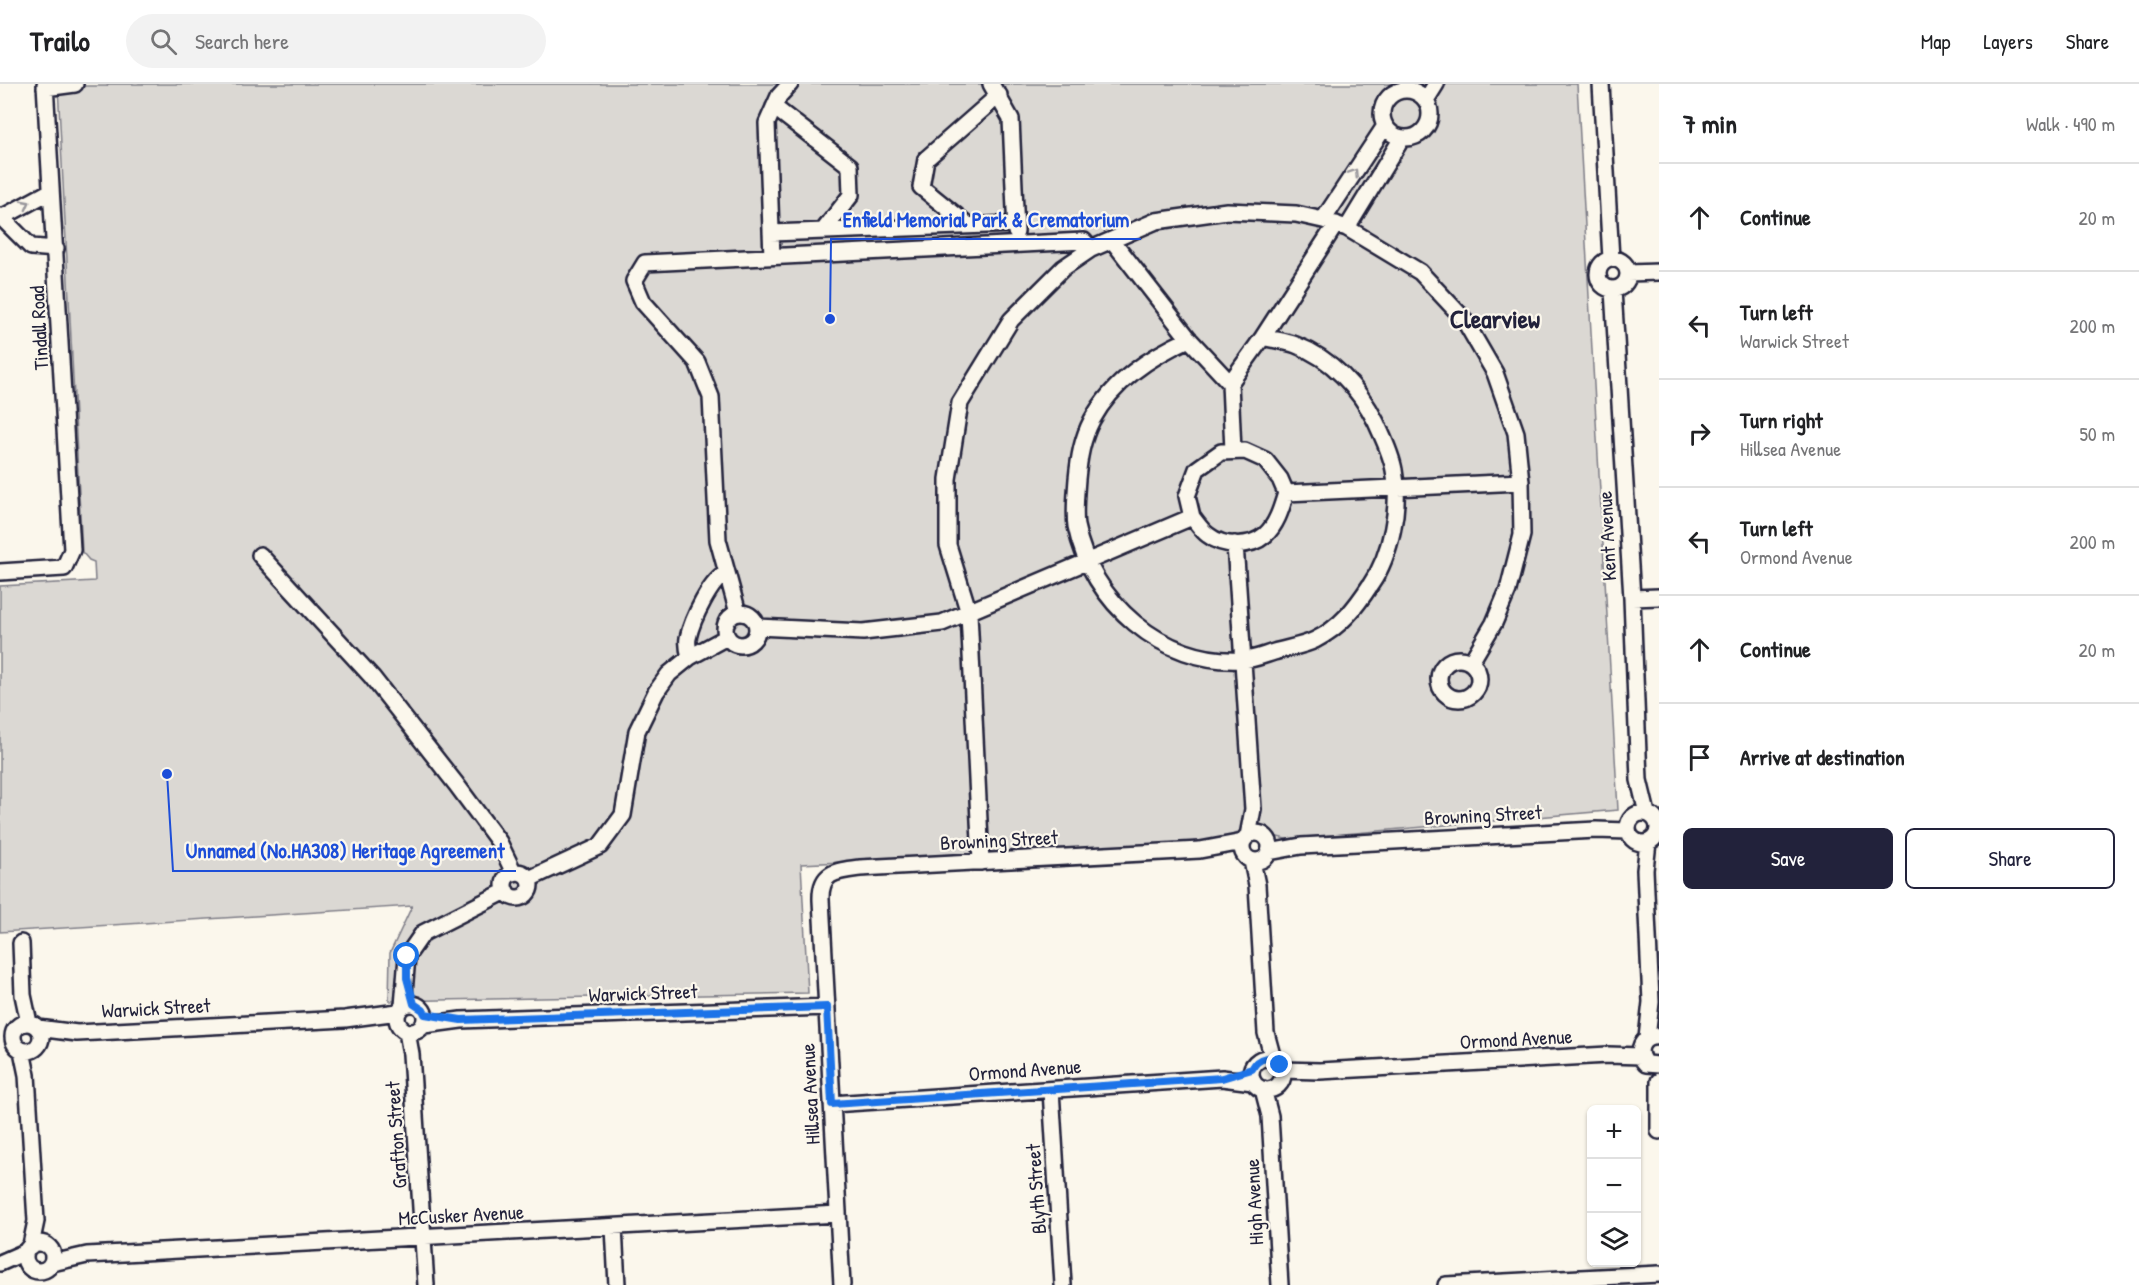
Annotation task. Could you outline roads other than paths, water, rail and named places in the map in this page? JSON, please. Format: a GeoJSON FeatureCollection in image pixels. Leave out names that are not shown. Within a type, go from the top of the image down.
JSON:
{"type":"FeatureCollection","features":[{"type":"Feature","properties":{"kind":"street"},"geometry":{"type":"LineString","coordinates":[[45,86],[75,84]]}},
{"type":"Feature","properties":{"kind":"street"},"geometry":{"type":"LineString","coordinates":[[772,257],[767,123],[779,96],[790,84]]}},
{"type":"Feature","properties":{"kind":"street"},"geometry":{"type":"LineString","coordinates":[[1426,100],[1436,84]]}},
{"type":"Feature","properties":{"kind":"street"},"geometry":{"type":"LineString","coordinates":[[1601,84],[1611,259]]}},
{"type":"Feature","properties":{"kind":"street","name":"Tindall Road"},"geometry":{"type":"LineString","coordinates":[[0,572],[64,568],[72,550],[45,86]]}},
{"type":"Feature","properties":{"kind":"street"},"geometry":{"type":"LineString","coordinates":[[1415,87],[1426,100],[1430,113],[1426,127],[1416,136],[1402,138],[1385,126],[1382,114],[1385,101],[1394,93],[1415,87]]}},
{"type":"Feature","properties":{"kind":"street"},"geometry":{"type":"LineString","coordinates":[[968,225],[921,187],[926,159],[995,90],[1011,119],[1016,244]]}},
{"type":"Feature","properties":{"kind":"street"},"geometry":{"type":"LineString","coordinates":[[774,107],[850,166],[851,195],[823,231]]}},
{"type":"Feature","properties":{"kind":"street"},"geometry":{"type":"LineString","coordinates":[[1335,224],[1385,126]]}},
{"type":"Feature","properties":{"kind":"street"},"geometry":{"type":"LineString","coordinates":[[1233,452],[1230,383],[1263,337],[1335,224],[1402,138]]}},
{"type":"Feature","properties":{"kind":"street"},"geometry":{"type":"LineString","coordinates":[[51,191],[1,217],[32,247],[56,249]]}},
{"type":"Feature","properties":{"kind":"street"},"geometry":{"type":"LineString","coordinates":[[981,862],[969,613],[948,545],[948,479],[960,403],[1011,320],[1064,268],[1091,249],[1156,221],[1227,211],[1296,214],[1335,224],[1420,272],[1463,318],[1495,373],[1516,433],[1521,482],[1522,535],[1508,590],[1494,624],[1470,662]]}},
{"type":"Feature","properties":{"kind":"street"},"geometry":{"type":"LineString","coordinates":[[771,233],[1015,224]]}},
{"type":"Feature","properties":{"kind":"street"},"geometry":{"type":"LineString","coordinates":[[1112,240],[1189,339],[1230,383]]}},
{"type":"Feature","properties":{"kind":"street"},"geometry":{"type":"LineString","coordinates":[[738,613],[718,540],[711,397],[697,362],[643,302],[634,281],[645,263],[1084,241],[1091,249]]}},
{"type":"Feature","properties":{"kind":"street"},"geometry":{"type":"LineString","coordinates":[[1611,259],[1623,263],[1628,273],[1624,285],[1613,290],[1603,286],[1597,273],[1599,267],[1611,259]]}},
{"type":"Feature","properties":{"kind":"street"},"geometry":{"type":"LineString","coordinates":[[1628,273],[1659,272]]}},
{"type":"Feature","properties":{"kind":"street","name":"Kent Avenue"},"geometry":{"type":"LineString","coordinates":[[1613,290],[1632,598],[1639,780],[1645,828],[1651,1049],[1658,1088],[1659,1131]]}},
{"type":"Feature","properties":{"kind":"street"},"geometry":{"type":"LineString","coordinates":[[1189,339],[1137,368],[1111,394],[1093,419],[1080,451],[1076,485],[1076,525],[1087,562],[1105,591],[1129,619],[1166,646],[1209,658],[1244,660],[1315,640],[1351,614],[1377,575],[1389,544],[1396,488],[1394,470],[1386,444],[1371,413],[1353,386],[1327,361],[1296,345],[1263,337]]}},
{"type":"Feature","properties":{"kind":"street"},"geometry":{"type":"LineString","coordinates":[[1245,451],[1265,460],[1280,479],[1286,493],[1280,513],[1265,535],[1244,544],[1223,543],[1207,535],[1192,517],[1187,496],[1197,469],[1221,452],[1233,452],[1245,451]]}},
{"type":"Feature","properties":{"kind":"street"},"geometry":{"type":"LineString","coordinates":[[1286,493],[1521,482]]}},
{"type":"Feature","properties":{"kind":"street"},"geometry":{"type":"LineString","coordinates":[[757,627],[863,632],[942,623],[1192,517]]}},
{"type":"Feature","properties":{"kind":"street","name":"High Avenue"},"geometry":{"type":"LineString","coordinates":[[1235,544],[1256,848],[1280,1285]]}},
{"type":"Feature","properties":{"kind":"street"},"geometry":{"type":"LineString","coordinates":[[260,555],[372,677],[492,832],[514,873]]}},
{"type":"Feature","properties":{"kind":"street"},"geometry":{"type":"LineString","coordinates":[[690,657],[687,644],[691,628],[717,578],[727,573]]}},
{"type":"Feature","properties":{"kind":"street"},"geometry":{"type":"LineString","coordinates":[[1632,598],[1659,597]]}},
{"type":"Feature","properties":{"kind":"street"},"geometry":{"type":"LineString","coordinates":[[738,613],[752,617],[757,627],[754,637],[746,644],[735,644],[725,630],[727,622],[738,613]]}},
{"type":"Feature","properties":{"kind":"street"},"geometry":{"type":"LineString","coordinates":[[529,879],[600,846],[623,815],[637,731],[656,692],[669,674],[690,657],[728,637]]}},
{"type":"Feature","properties":{"kind":"street","name":"Browning Street"},"geometry":{"type":"LineString","coordinates":[[821,900],[821,889],[827,877],[839,870],[1645,828]]}},
{"type":"Feature","properties":{"kind":"street"},"geometry":{"type":"LineString","coordinates":[[514,873],[523,873],[529,879],[530,889],[523,896],[514,897],[506,891],[506,880],[514,873]]}},
{"type":"Feature","properties":{"kind":"street","name":"Grafton Street"},"geometry":{"type":"LineString","coordinates":[[426,1285],[407,956],[423,933],[506,891]]}},
{"type":"Feature","properties":{"kind":"street","name":"Hillsea Avenue"},"geometry":{"type":"LineString","coordinates":[[821,900],[842,1285]]}},
{"type":"Feature","properties":{"kind":"street"},"geometry":{"type":"LineString","coordinates":[[21,943],[23,995],[21,1037],[27,1075],[39,1260],[44,1285]]}},
{"type":"Feature","properties":{"kind":"street","name":"Warwick Street"},"geometry":{"type":"LineString","coordinates":[[21,1037],[345,1019],[461,1020],[827,1007]]}},
{"type":"Feature","properties":{"kind":"street","name":"Ormond Avenue"},"geometry":{"type":"LineString","coordinates":[[832,1104],[1267,1074],[1608,1055],[1651,1049]]}},
{"type":"Feature","properties":{"kind":"street","name":"Blyth Street"},"geometry":{"type":"LineString","coordinates":[[1051,1089],[1063,1285]]}},
{"type":"Feature","properties":{"kind":"street","name":"McCusker Avenue"},"geometry":{"type":"LineString","coordinates":[[0,1263],[87,1255],[838,1214]]}},
{"type":"Feature","properties":{"kind":"street"},"geometry":{"type":"LineString","coordinates":[[614,1227],[617,1285]]}},
{"type":"Feature","properties":{"kind":"street"},"geometry":{"type":"LineString","coordinates":[[1446,1285],[1659,1274]]}},
{"type":"Feature","properties":{"kind":"place","name":"Enfield Memorial Park & Crematorium"},"geometry":{"type":"Point","coordinates":[830,319]}},
{"type":"Feature","properties":{"kind":"place","name":"Unnamed (No.HA308) Heritage Agreement"},"geometry":{"type":"Point","coordinates":[167,774]}},
{"type":"Feature","properties":{"kind":"district","name":"Clearview"},"geometry":{"type":"Point","coordinates":[1495,319]}}]}
